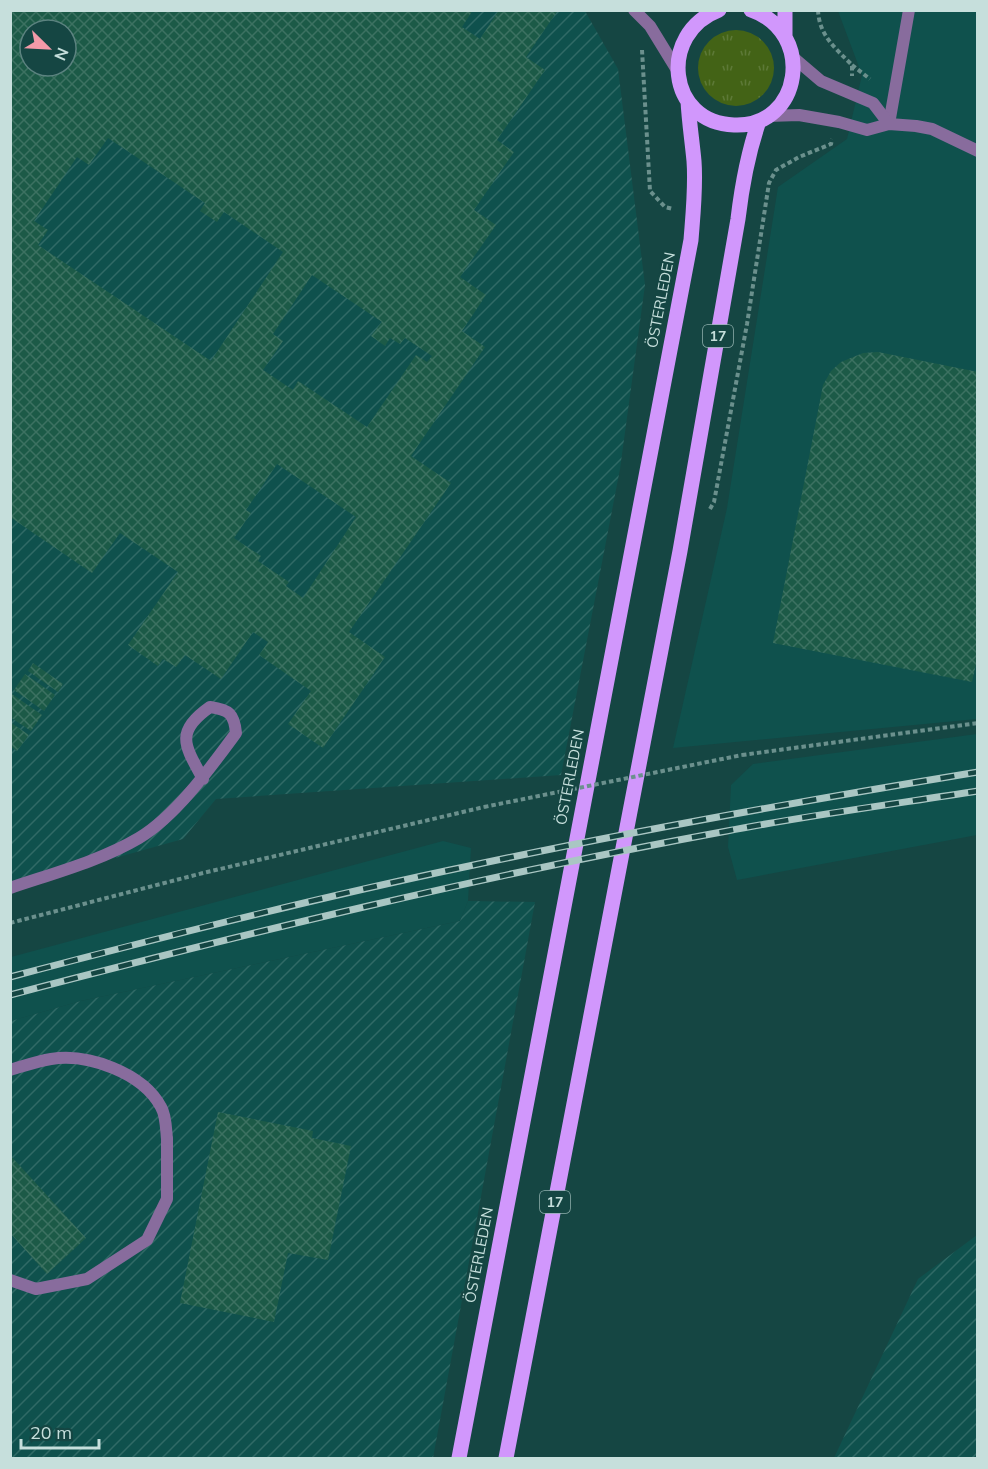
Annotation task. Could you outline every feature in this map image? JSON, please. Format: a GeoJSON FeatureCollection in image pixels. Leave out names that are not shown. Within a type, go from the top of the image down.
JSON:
{"type":"FeatureCollection","features":[{"type":"Feature","properties":{"kind":"main road","name":"17"},"geometry":{"type":"LineString","coordinates":[[752,10],[771,20],[785,35]]}},
{"type":"Feature","properties":{"kind":"main road","name":"17"},"geometry":{"type":"LineString","coordinates":[[506,1458],[680,551],[748,154],[763,118],[776,109],[789,91],[794,69],[794,58],[785,35],[785,10]]}},
{"type":"Feature","properties":{"kind":"main road"},"geometry":{"type":"LineString","coordinates":[[718,11],[701,20],[688,34],[680,51],[677,70],[682,91],[688,101],[707,118],[724,124],[742,125],[763,118]]}},
{"type":"Feature","properties":{"kind":"main road","name":"ÖSTERLEDEN"},"geometry":{"type":"LineString","coordinates":[[459,1458],[691,240],[694,161],[688,101]]}},
{"type":"Feature","properties":{"kind":"street"},"geometry":{"type":"LineString","coordinates":[[634,10],[650,26],[677,70]]}},
{"type":"Feature","properties":{"kind":"street"},"geometry":{"type":"LineString","coordinates":[[889,124],[909,10]]}},
{"type":"Feature","properties":{"kind":"street"},"geometry":{"type":"LineString","coordinates":[[794,58],[821,81],[873,103],[889,124]]}},
{"type":"Feature","properties":{"kind":"street"},"geometry":{"type":"LineString","coordinates":[[763,118],[799,115],[867,130],[889,124],[932,129],[978,151]]}},
{"type":"Feature","properties":{"kind":"street"},"geometry":{"type":"LineString","coordinates":[[10,888],[100,857],[141,837],[203,779],[236,733],[235,719],[225,709],[210,706],[197,715],[186,730],[186,743],[203,779]]}},
{"type":"Feature","properties":{"kind":"street"},"geometry":{"type":"LineString","coordinates":[[10,1070],[52,1059],[76,1058],[109,1066],[141,1082],[162,1107],[167,1139],[166,1199],[147,1240],[87,1279],[36,1289],[10,1280]]}},
{"type":"Feature","properties":{"kind":"path"},"geometry":{"type":"LineString","coordinates":[[818,10],[818,19],[824,37],[852,65],[852,80]]}},
{"type":"Feature","properties":{"kind":"path"},"geometry":{"type":"LineString","coordinates":[[643,47],[640,54],[650,191],[665,207],[679,209]]}},
{"type":"Feature","properties":{"kind":"path"},"geometry":{"type":"LineString","coordinates":[[708,512],[714,502],[743,346],[769,183],[776,170],[799,157],[831,144],[836,131]]}},
{"type":"Feature","properties":{"kind":"path"},"geometry":{"type":"LineString","coordinates":[[10,924],[203,873],[484,807],[742,755],[978,723]]}},
{"type":"Feature","properties":{"kind":"shaded area"},"geometry":{"type":"Polygon","coordinates":[[[11,11],[585,11],[618,69],[645,285],[620,469],[561,775],[216,799],[183,839],[11,887],[11,11]]]}},
{"type":"Feature","properties":{"kind":"shaded area"},"geometry":{"type":"Polygon","coordinates":[[[838,11],[977,11],[977,719],[673,748],[727,508],[778,187],[847,139],[862,75],[838,11]]]}},
{"type":"Feature","properties":{"kind":"shaded area"},"geometry":{"type":"Polygon","coordinates":[[[977,734],[977,835],[737,880],[728,847],[731,785],[753,764],[977,734]]]}},
{"type":"Feature","properties":{"kind":"shaded area"},"geometry":{"type":"Polygon","coordinates":[[[443,841],[471,848],[468,901],[460,921],[81,1001],[11,1021],[11,957],[443,841]]]}},
{"type":"Feature","properties":{"kind":"shaded area"},"geometry":{"type":"Polygon","coordinates":[[[468,901],[535,902],[433,1458],[11,1458],[11,1021],[81,1001],[460,921],[468,901]]]}},
{"type":"Feature","properties":{"kind":"shaded area"},"geometry":{"type":"Polygon","coordinates":[[[977,1235],[977,1458],[834,1458],[918,1279],[977,1235]]]}},
{"type":"Feature","properties":{"kind":"green space"},"geometry":{"type":"Polygon","coordinates":[[[729,30],[743,30],[757,36],[768,47],[774,61],[771,83],[763,95],[743,106],[729,106],[715,100],[704,89],[698,75],[698,61],[704,47],[715,36],[729,30]]]}},
{"type":"Feature","properties":{"kind":"building"},"geometry":{"type":"Polygon","coordinates":[[[10,10],[473,10],[462,27],[480,39],[499,10],[558,10],[526,57],[545,70],[497,140],[514,152],[474,210],[496,225],[460,277],[486,295],[462,331],[485,347],[411,456],[451,483],[349,632],[385,657],[323,748],[288,724],[311,691],[259,655],[268,642],[253,632],[221,679],[185,655],[176,667],[163,659],[158,666],[128,645],[178,572],[120,533],[92,573],[10,517],[10,10]],[[108,138],[89,165],[77,157],[34,221],[48,230],[38,245],[211,361],[283,252],[224,212],[217,222],[200,211],[205,203],[108,138]],[[312,275],[273,334],[283,341],[263,370],[293,390],[298,381],[367,427],[416,355],[427,362],[432,356],[405,338],[400,344],[390,338],[385,346],[371,336],[382,322],[312,275]],[[277,464],[246,510],[251,513],[234,538],[261,556],[258,561],[289,582],[286,586],[303,598],[356,517],[277,464]]]}},
{"type":"Feature","properties":{"kind":"building"},"geometry":{"type":"Polygon","coordinates":[[[878,352],[978,372],[978,655],[972,682],[773,643],[823,385],[831,371],[841,362],[863,353],[878,352]]]}},
{"type":"Feature","properties":{"kind":"building"},"geometry":{"type":"Polygon","coordinates":[[[33,663],[63,684],[58,692],[28,671],[33,663]]]}},
{"type":"Feature","properties":{"kind":"building"},"geometry":{"type":"Polygon","coordinates":[[[25,674],[55,695],[44,711],[14,690],[25,674]]]}},
{"type":"Feature","properties":{"kind":"building"},"geometry":{"type":"Polygon","coordinates":[[[12,694],[42,715],[31,731],[10,717],[12,694]]]}},
{"type":"Feature","properties":{"kind":"building"},"geometry":{"type":"Polygon","coordinates":[[[10,722],[29,735],[17,751],[10,746],[10,722]]]}},
{"type":"Feature","properties":{"kind":"building"},"geometry":{"type":"Polygon","coordinates":[[[218,1112],[313,1131],[312,1138],[351,1146],[328,1260],[288,1253],[274,1322],[180,1303],[218,1112]]]}},
{"type":"Feature","properties":{"kind":"building"},"geometry":{"type":"Polygon","coordinates":[[[10,1155],[86,1238],[47,1274],[10,1233],[10,1155]]]}},
{"type":"Feature","properties":{"kind":"railway"},"geometry":{"type":"LineString","coordinates":[[10,977],[239,918],[469,866],[723,816],[978,772]]}},
{"type":"Feature","properties":{"kind":"railway"},"geometry":{"type":"LineString","coordinates":[[10,995],[277,927],[547,866],[758,825],[978,791]]}}]}
